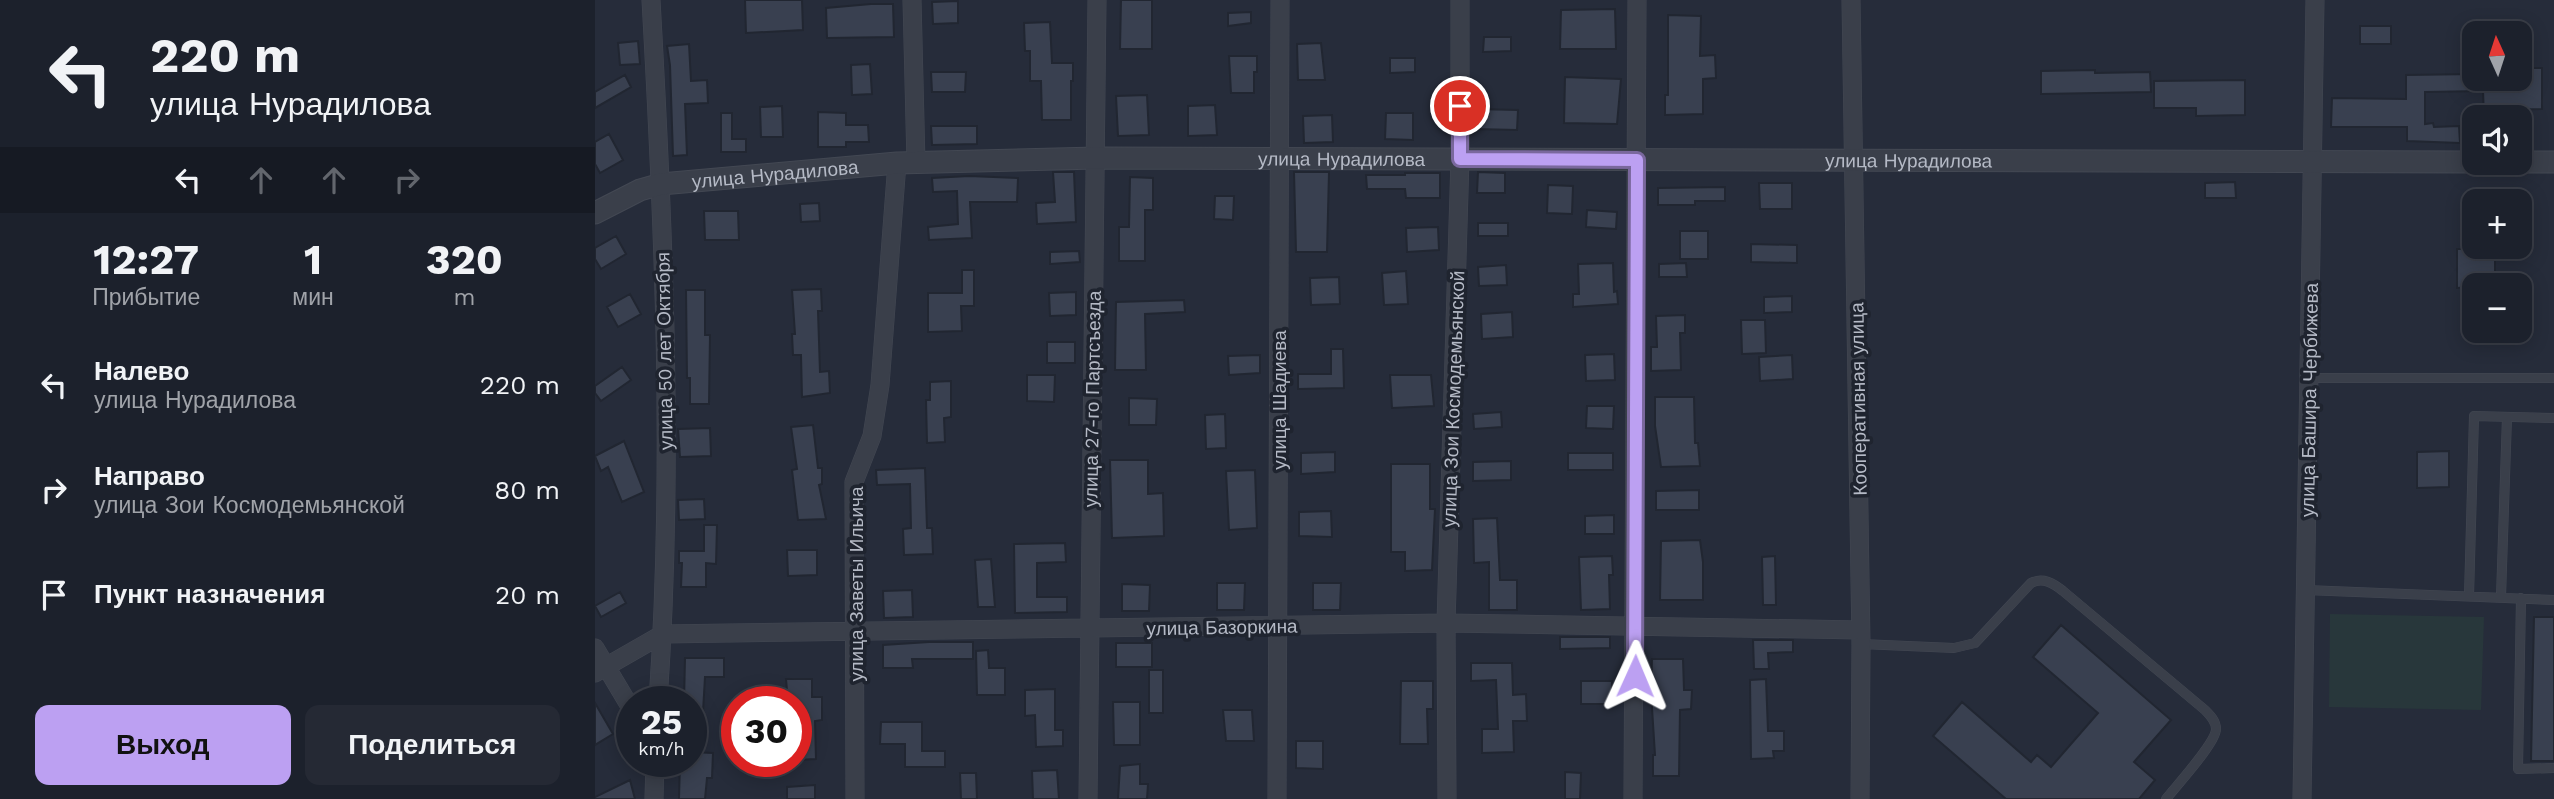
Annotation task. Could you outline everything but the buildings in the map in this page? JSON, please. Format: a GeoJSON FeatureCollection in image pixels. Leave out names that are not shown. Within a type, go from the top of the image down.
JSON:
{"type":"FeatureCollection","features":[{"type":"Feature","properties":{"kind":"street","name":"улица 50 лет Октября"},"geometry":{"type":"LineString","coordinates":[[651,0],[661,184],[666,534],[659,686]]}},
{"type":"Feature","properties":{"kind":"street","name":"улица Заветы Ильича"},"geometry":{"type":"LineString","coordinates":[[855,799],[854,482],[872,436],[880,384],[906,163],[912,0]]}},
{"type":"Feature","properties":{"kind":"street","name":"улица 27-го Партсъезда"},"geometry":{"type":"LineString","coordinates":[[1088,799],[1097,0]]}},
{"type":"Feature","properties":{"kind":"street","name":"улица Шадиева"},"geometry":{"type":"LineString","coordinates":[[1277,799],[1280,0]]}},
{"type":"Feature","properties":{"kind":"street","name":"улица Зои Космодемьянской"},"geometry":{"type":"LineString","coordinates":[[1447,799],[1446,623],[1460,159],[1460,0]]}},
{"type":"Feature","properties":{"kind":"street"},"geometry":{"type":"LineString","coordinates":[[1633,799],[1637,0]]}},
{"type":"Feature","properties":{"kind":"street","name":"Кооперативная улица"},"geometry":{"type":"LineString","coordinates":[[1851,0],[1861,637],[1860,799]]}},
{"type":"Feature","properties":{"kind":"street","name":"улица Башира Чербижева"},"geometry":{"type":"LineString","coordinates":[[2302,799],[2315,0]]}},
{"type":"Feature","properties":{"kind":"street","name":"улица Нурадилова"},"geometry":{"type":"LineString","coordinates":[[595,213],[641,190],[661,184],[906,163],[1096,158],[2462,162]]}},
{"type":"Feature","properties":{"kind":"street"},"geometry":{"type":"LineString","coordinates":[[2532,162],[2554,162]]}},
{"type":"Feature","properties":{"kind":"street","name":"улица Базоркина"},"geometry":{"type":"LineString","coordinates":[[601,670],[663,634],[1446,623],[1635,627],[1861,637]]}},
{"type":"Feature","properties":{"kind":"street"},"geometry":{"type":"LineString","coordinates":[[595,648],[601,670],[616,689]]}},
{"type":"Feature","properties":{"kind":"street"},"geometry":{"type":"LineString","coordinates":[[655,777],[655,799]]}},
{"type":"Feature","properties":{"kind":"lane"},"geometry":{"type":"LineString","coordinates":[[2309,378],[2554,378]]}},
{"type":"Feature","properties":{"kind":"lane"},"geometry":{"type":"LineString","coordinates":[[2469,596],[2473,416],[2554,418]]}},
{"type":"Feature","properties":{"kind":"lane"},"geometry":{"type":"LineString","coordinates":[[2501,597],[2507,417]]}},
{"type":"Feature","properties":{"kind":"lane"},"geometry":{"type":"LineString","coordinates":[[1861,637],[1954,648],[1975,643],[2031,583],[2037,580],[2050,583],[2205,710],[2215,722],[2216,730],[2209,745],[2166,799]]}},
{"type":"Feature","properties":{"kind":"lane"},"geometry":{"type":"LineString","coordinates":[[2306,590],[2554,600]]}},
{"type":"Feature","properties":{"kind":"lane"},"geometry":{"type":"LineString","coordinates":[[2521,598],[2518,769],[2554,768]]}},
{"type":"Feature","properties":{"kind":"shaded area"},"geometry":{"type":"Polygon","coordinates":[[[2330,614],[2484,617],[2481,710],[2329,707],[2330,614]]]}},
{"type":"Feature","properties":{"kind":"route"},"geometry":{"type":"LineString","coordinates":[[1460,106],[1460,159],[1637,160],[1635,676]]}}]}
